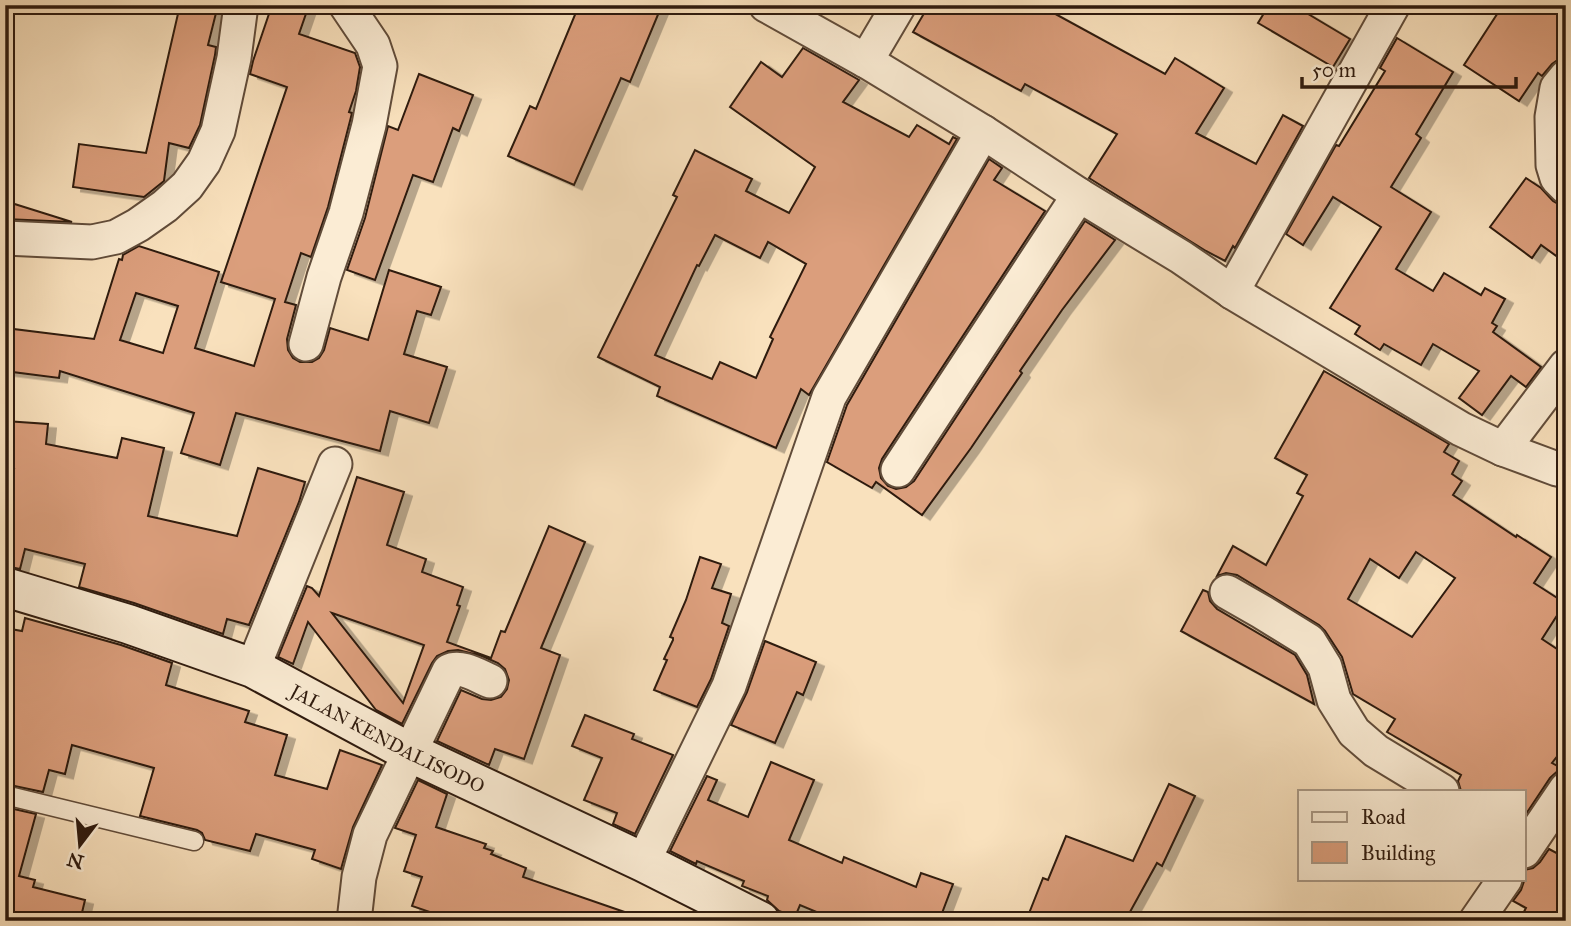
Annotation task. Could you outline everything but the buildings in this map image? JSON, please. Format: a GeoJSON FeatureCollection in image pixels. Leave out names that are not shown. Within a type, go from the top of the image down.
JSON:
{"type":"FeatureCollection","features":[{"type":"Feature","properties":{"kind":"street"},"geometry":{"type":"LineString","coordinates":[[5,237],[92,242],[116,237],[165,206],[187,186],[204,162],[218,131],[234,58],[241,5]]}},
{"type":"Feature","properties":{"kind":"street"},"geometry":{"type":"LineString","coordinates":[[306,344],[324,277],[346,213],[369,125],[380,66],[373,45],[346,5]]}},
{"type":"Feature","properties":{"kind":"street"},"geometry":{"type":"LineString","coordinates":[[766,5],[866,61],[983,132],[1232,292],[1461,429],[1503,449],[1566,471]]}},
{"type":"Feature","properties":{"kind":"street"},"geometry":{"type":"LineString","coordinates":[[866,61],[899,5]]}},
{"type":"Feature","properties":{"kind":"street"},"geometry":{"type":"LineString","coordinates":[[1232,292],[1394,5]]}},
{"type":"Feature","properties":{"kind":"street"},"geometry":{"type":"LineString","coordinates":[[1566,77],[1557,88],[1552,117],[1553,166],[1557,178],[1566,187]]}},
{"type":"Feature","properties":{"kind":"street"},"geometry":{"type":"LineString","coordinates":[[643,862],[729,686],[829,397],[983,132]]}},
{"type":"Feature","properties":{"kind":"street"},"geometry":{"type":"LineString","coordinates":[[898,470],[1079,195]]}},
{"type":"Feature","properties":{"kind":"street"},"geometry":{"type":"LineString","coordinates":[[1503,449],[1566,366]]}},
{"type":"Feature","properties":{"kind":"street"},"geometry":{"type":"LineString","coordinates":[[253,668],[335,464]]}},
{"type":"Feature","properties":{"kind":"street","name":"JALAN KENDALISODO"},"geometry":{"type":"LineString","coordinates":[[5,587],[128,624],[253,668],[409,752],[643,862],[760,921]]}},
{"type":"Feature","properties":{"kind":"street"},"geometry":{"type":"LineString","coordinates":[[1227,592],[1309,641],[1325,667],[1334,700],[1354,732],[1376,751],[1440,790]]}},
{"type":"Feature","properties":{"kind":"street"},"geometry":{"type":"LineString","coordinates":[[354,921],[359,877],[370,835],[449,671],[460,669],[490,681]]}},
{"type":"Feature","properties":{"kind":"street"},"geometry":{"type":"LineString","coordinates":[[1526,844],[1566,789]]}},
{"type":"Feature","properties":{"kind":"street"},"geometry":{"type":"LineString","coordinates":[[1476,921],[1504,880]]}},
{"type":"Feature","properties":{"kind":"lane"},"geometry":{"type":"LineString","coordinates":[[5,795],[194,841]]}}]}
